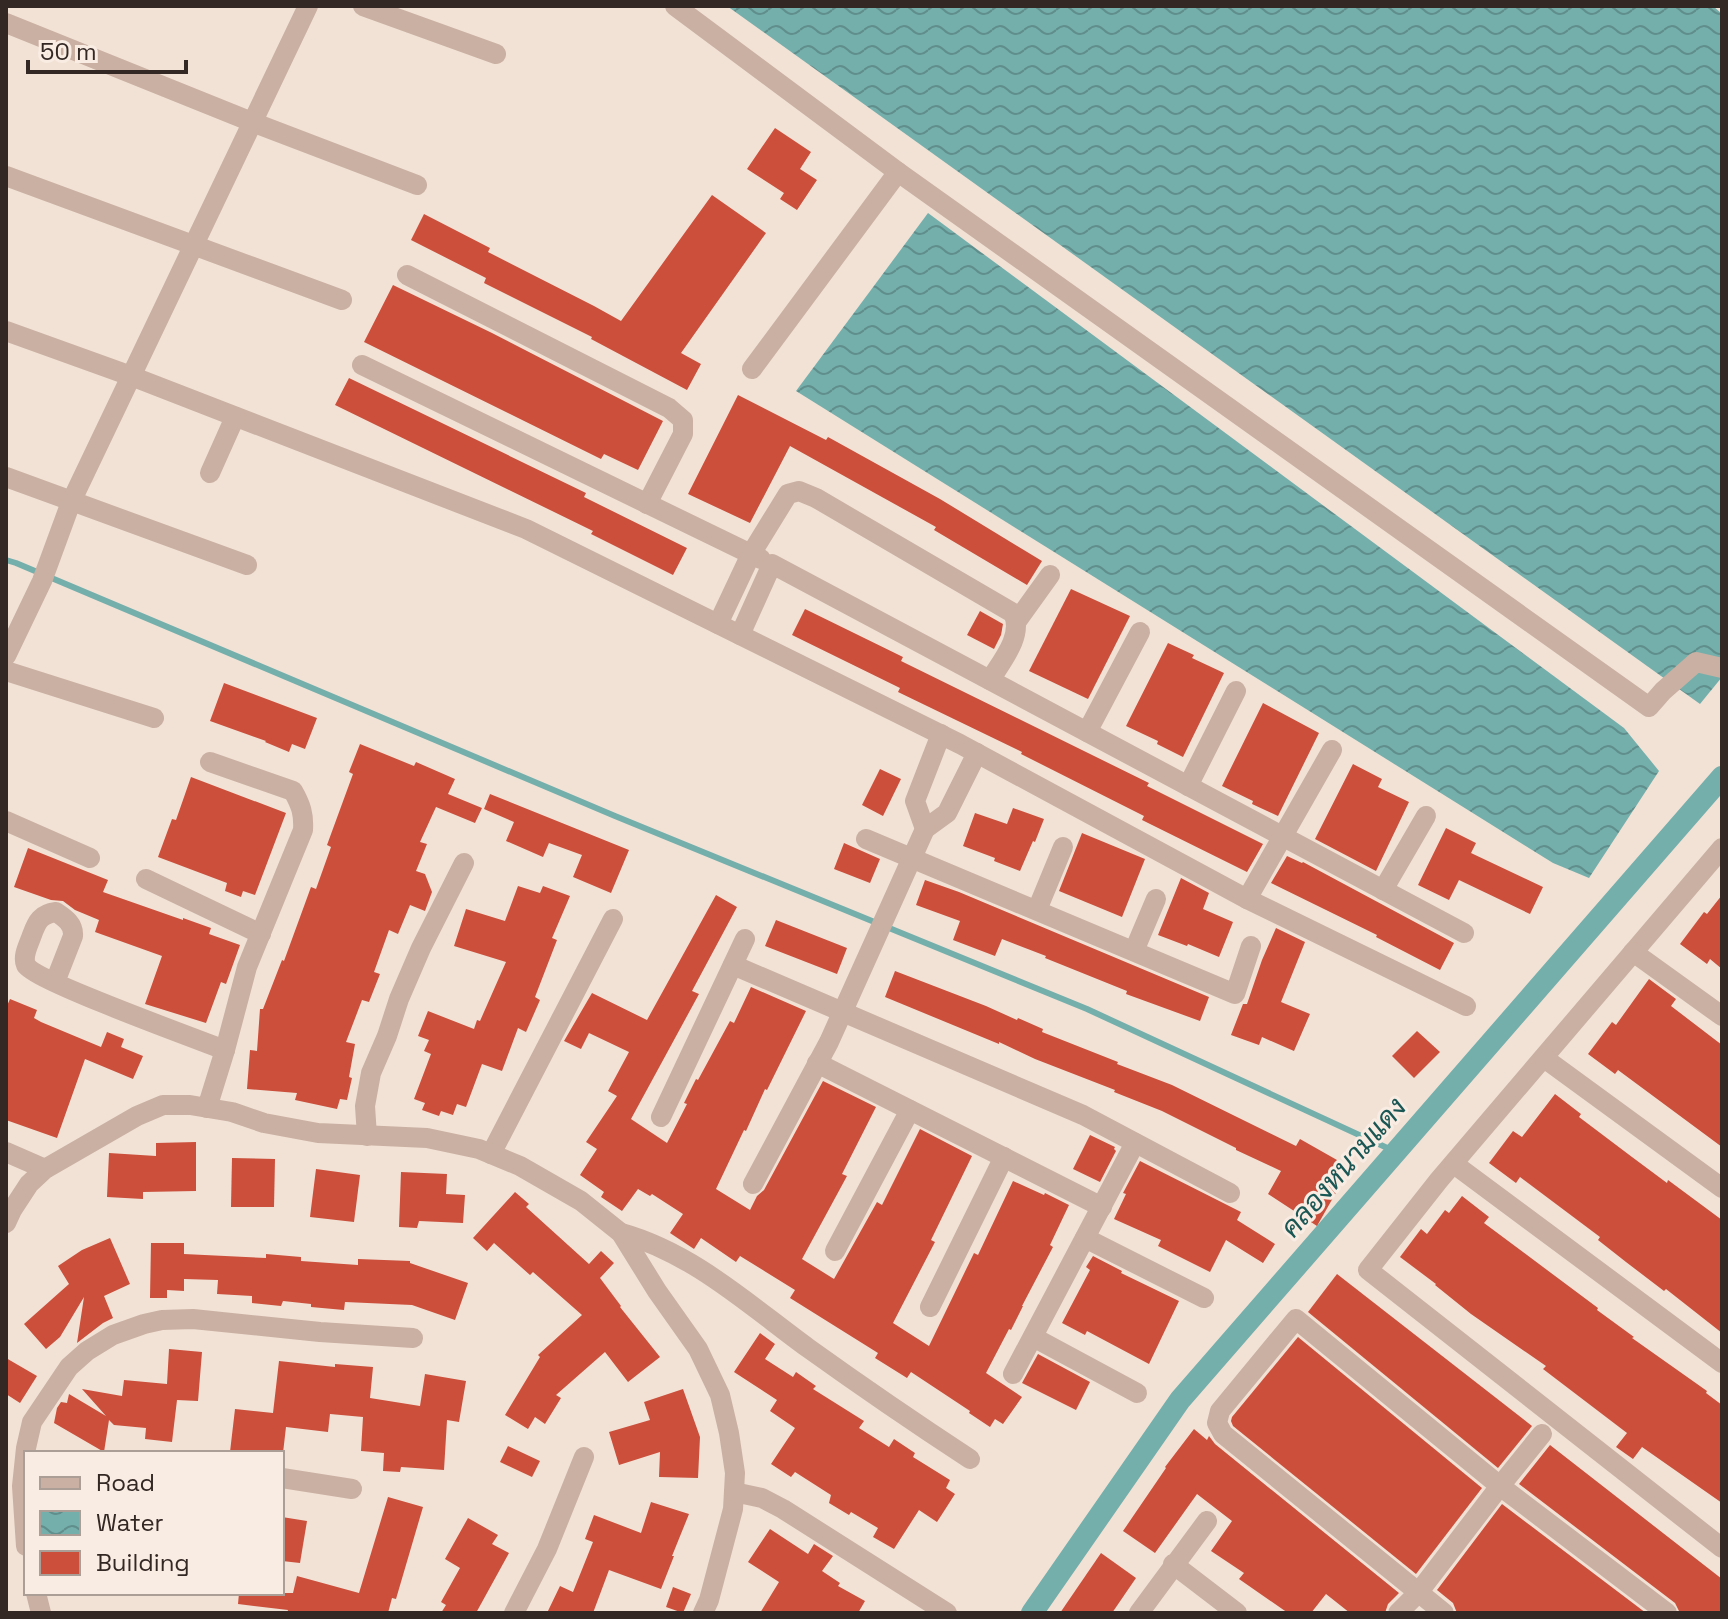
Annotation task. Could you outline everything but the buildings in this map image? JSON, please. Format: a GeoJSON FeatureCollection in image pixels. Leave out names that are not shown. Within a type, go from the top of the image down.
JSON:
{"type":"FeatureCollection","features":[{"type":"Feature","properties":{"kind":"street"},"geometry":{"type":"LineString","coordinates":[[6,656],[45,573],[71,502],[308,6]]}},
{"type":"Feature","properties":{"kind":"street"},"geometry":{"type":"LineString","coordinates":[[363,6],[496,54]]}},
{"type":"Feature","properties":{"kind":"street"},"geometry":{"type":"LineString","coordinates":[[675,6],[898,172],[1649,707],[1696,662],[1722,668]]}},
{"type":"Feature","properties":{"kind":"street"},"geometry":{"type":"LineString","coordinates":[[6,23],[417,185]]}},
{"type":"Feature","properties":{"kind":"street"},"geometry":{"type":"LineString","coordinates":[[752,369],[898,172]]}},
{"type":"Feature","properties":{"kind":"street"},"geometry":{"type":"LineString","coordinates":[[6,176],[342,300]]}},
{"type":"Feature","properties":{"kind":"street"},"geometry":{"type":"LineString","coordinates":[[407,275],[669,408],[683,420],[683,434],[647,504]]}},
{"type":"Feature","properties":{"kind":"street"},"geometry":{"type":"LineString","coordinates":[[6,331],[131,376],[526,529],[941,734],[1247,899],[1466,1006]]}},
{"type":"Feature","properties":{"kind":"street"},"geometry":{"type":"LineString","coordinates":[[362,365],[772,564],[1464,933]]}},
{"type":"Feature","properties":{"kind":"street"},"geometry":{"type":"LineString","coordinates":[[210,473],[235,417]]}},
{"type":"Feature","properties":{"kind":"street"},"geometry":{"type":"LineString","coordinates":[[6,477],[247,565]]}},
{"type":"Feature","properties":{"kind":"street"},"geometry":{"type":"LineString","coordinates":[[718,624],[751,554],[788,494],[799,491],[1013,613],[1017,621]]}},
{"type":"Feature","properties":{"kind":"street"},"geometry":{"type":"LineString","coordinates":[[740,635],[772,564]]}},
{"type":"Feature","properties":{"kind":"street"},"geometry":{"type":"LineString","coordinates":[[990,680],[1011,645],[1017,621],[1050,575]]}},
{"type":"Feature","properties":{"kind":"street"},"geometry":{"type":"LineString","coordinates":[[1087,732],[1140,632]]}},
{"type":"Feature","properties":{"kind":"street"},"geometry":{"type":"LineString","coordinates":[[6,671],[154,718]]}},
{"type":"Feature","properties":{"kind":"street"},"geometry":{"type":"LineString","coordinates":[[1188,786],[1236,691]]}},
{"type":"Feature","properties":{"kind":"street"},"geometry":{"type":"LineString","coordinates":[[925,829],[915,801],[941,734]]}},
{"type":"Feature","properties":{"kind":"street"},"geometry":{"type":"LineString","coordinates":[[1247,899],[1332,750]]}},
{"type":"Feature","properties":{"kind":"street"},"geometry":{"type":"LineString","coordinates":[[753,1184],[817,1063],[925,829],[947,813],[977,753]]}},
{"type":"Feature","properties":{"kind":"street"},"geometry":{"type":"LineString","coordinates":[[207,1108],[247,967],[303,830],[304,815],[293,791],[210,762]]}},
{"type":"Feature","properties":{"kind":"street"},"geometry":{"type":"LineString","coordinates":[[1383,890],[1426,816]]}},
{"type":"Feature","properties":{"kind":"street"},"geometry":{"type":"LineString","coordinates":[[6,821],[90,858]]}},
{"type":"Feature","properties":{"kind":"street"},"geometry":{"type":"LineString","coordinates":[[866,839],[1235,994],[1251,946]]}},
{"type":"Feature","properties":{"kind":"street"},"geometry":{"type":"LineString","coordinates":[[1037,910],[1063,847]]}},
{"type":"Feature","properties":{"kind":"street"},"geometry":{"type":"LineString","coordinates":[[1722,848],[1439,1180],[1368,1270],[1722,1548]]}},
{"type":"Feature","properties":{"kind":"street"},"geometry":{"type":"LineString","coordinates":[[367,1136],[365,1106],[371,1073],[421,948],[464,863]]}},
{"type":"Feature","properties":{"kind":"street"},"geometry":{"type":"LineString","coordinates":[[146,879],[261,934]]}},
{"type":"Feature","properties":{"kind":"street"},"geometry":{"type":"LineString","coordinates":[[1134,951],[1156,899]]}},
{"type":"Feature","properties":{"kind":"street"},"geometry":{"type":"LineString","coordinates":[[491,1154],[613,919]]}},
{"type":"Feature","properties":{"kind":"street"},"geometry":{"type":"LineString","coordinates":[[661,1117],[745,939]]}},
{"type":"Feature","properties":{"kind":"street"},"geometry":{"type":"LineString","coordinates":[[1633,952],[1722,1016]]}},
{"type":"Feature","properties":{"kind":"street"},"geometry":{"type":"LineString","coordinates":[[733,965],[1083,1115],[1230,1193]]}},
{"type":"Feature","properties":{"kind":"street"},"geometry":{"type":"LineString","coordinates":[[55,982],[225,1050]]}},
{"type":"Feature","properties":{"kind":"street"},"geometry":{"type":"LineString","coordinates":[[1544,1058],[1722,1188]]}},
{"type":"Feature","properties":{"kind":"street"},"geometry":{"type":"LineString","coordinates":[[817,1063],[1102,1207]]}},
{"type":"Feature","properties":{"kind":"street"},"geometry":{"type":"LineString","coordinates":[[6,1223],[29,1184],[45,1169],[137,1116],[163,1105],[190,1105],[232,1112],[264,1123],[318,1133],[427,1138],[479,1149],[520,1166],[581,1201],[621,1233],[698,1349],[720,1395],[735,1473],[733,1509],[703,1613]]}},
{"type":"Feature","properties":{"kind":"street"},"geometry":{"type":"LineString","coordinates":[[835,1251],[910,1110]]}},
{"type":"Feature","properties":{"kind":"street"},"geometry":{"type":"LineString","coordinates":[[1013,1374],[1135,1143]]}},
{"type":"Feature","properties":{"kind":"street"},"geometry":{"type":"LineString","coordinates":[[6,1152],[45,1169]]}},
{"type":"Feature","properties":{"kind":"street"},"geometry":{"type":"LineString","coordinates":[[930,1307],[1004,1157]]}},
{"type":"Feature","properties":{"kind":"street"},"geometry":{"type":"LineString","coordinates":[[1454,1164],[1722,1363]]}},
{"type":"Feature","properties":{"kind":"street"},"geometry":{"type":"LineString","coordinates":[[621,1233],[656,1245],[701,1269],[898,1412],[970,1459]]}},
{"type":"Feature","properties":{"kind":"street"},"geometry":{"type":"LineString","coordinates":[[1085,1238],[1204,1298]]}},
{"type":"Feature","properties":{"kind":"street"},"geometry":{"type":"LineString","coordinates":[[26,1451],[32,1422],[69,1367],[87,1351],[133,1327],[162,1320],[193,1319],[413,1338]]}},
{"type":"Feature","properties":{"kind":"street"},"geometry":{"type":"LineString","coordinates":[[1444,1613],[1223,1434],[1217,1423],[1220,1411],[1296,1319],[1500,1486],[1667,1613]]}},
{"type":"Feature","properties":{"kind":"street"},"geometry":{"type":"LineString","coordinates":[[1033,1337],[1137,1393]]}},
{"type":"Feature","properties":{"kind":"street"},"geometry":{"type":"LineString","coordinates":[[1398,1613],[1418,1593],[1542,1434]]}},
{"type":"Feature","properties":{"kind":"street"},"geometry":{"type":"LineString","coordinates":[[514,1613],[547,1549],[584,1457]]}},
{"type":"Feature","properties":{"kind":"street"},"geometry":{"type":"LineString","coordinates":[[284,1478],[352,1489]]}},
{"type":"Feature","properties":{"kind":"street"},"geometry":{"type":"LineString","coordinates":[[734,1492],[762,1498],[783,1509],[947,1613]]}},
{"type":"Feature","properties":{"kind":"street"},"geometry":{"type":"LineString","coordinates":[[24,1498],[24,1527]]}},
{"type":"Feature","properties":{"kind":"street"},"geometry":{"type":"LineString","coordinates":[[1139,1613],[1207,1521]]}},
{"type":"Feature","properties":{"kind":"street"},"geometry":{"type":"LineString","coordinates":[[1173,1564],[1237,1613]]}},
{"type":"Feature","properties":{"kind":"water"},"geometry":{"type":"Polygon","coordinates":[[[727,6],[1713,6],[1722,14],[1722,677],[1700,704],[727,6]]]}},
{"type":"Feature","properties":{"kind":"water"},"geometry":{"type":"Polygon","coordinates":[[[928,213],[1624,728],[1659,771],[1589,878],[1553,863],[796,391],[928,213]]]}},
{"type":"Feature","properties":{"kind":"waterway"},"geometry":{"type":"LineString","coordinates":[[6,560],[615,816],[1087,1009],[1396,1152]]}},
{"type":"Feature","properties":{"kind":"waterway","name":"คลองหนามแดง"},"geometry":{"type":"LineString","coordinates":[[1032,1613],[1180,1400],[1722,777]]}}]}
